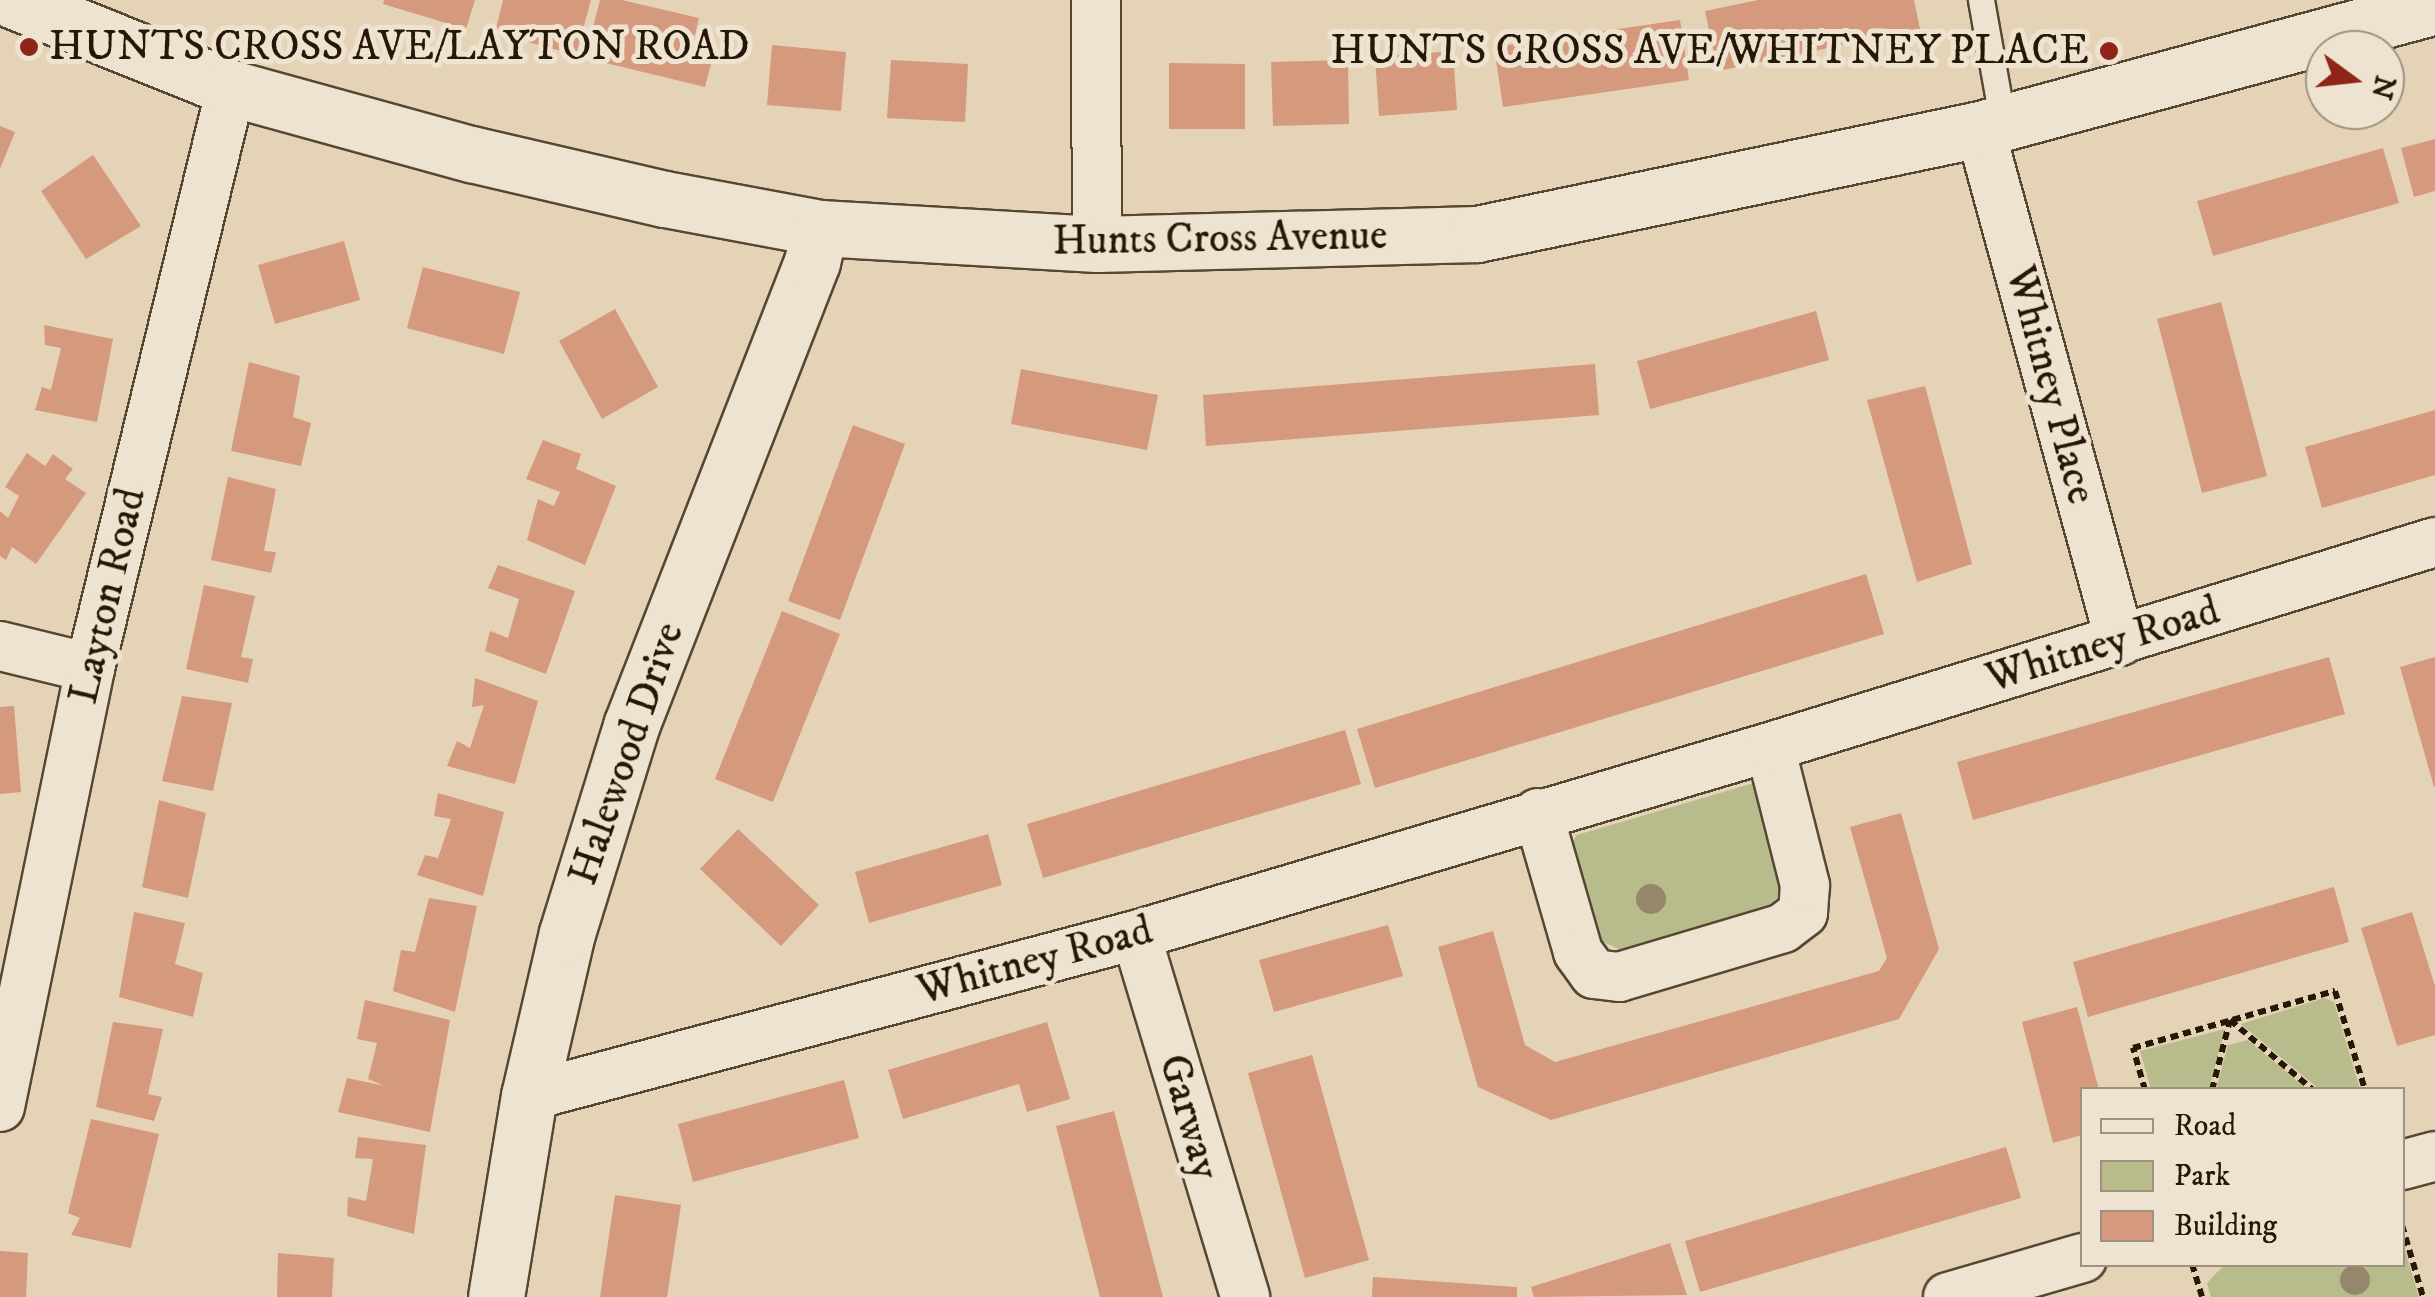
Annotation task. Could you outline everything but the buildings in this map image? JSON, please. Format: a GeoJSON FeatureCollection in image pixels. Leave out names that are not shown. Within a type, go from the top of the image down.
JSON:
{"type":"FeatureCollection","features":[{"type":"Feature","properties":{"kind":"street","name":"Hunts Cross Avenue"},"geometry":{"type":"LineString","coordinates":[[12,0],[230,88],[472,154],[820,228],[1097,244],[1477,234],[1992,126],[2435,6]]}},
{"type":"Feature","properties":{"kind":"street"},"geometry":{"type":"LineString","coordinates":[[1096,0],[1097,244]]}},
{"type":"Feature","properties":{"kind":"street","name":"Layton Road"},"geometry":{"type":"LineString","coordinates":[[0,1106],[90,668],[230,88]]}},
{"type":"Feature","properties":{"kind":"street","name":"Whitney Place"},"geometry":{"type":"LineString","coordinates":[[1992,126],[2120,640]]}},
{"type":"Feature","properties":{"kind":"street","name":"Halewood Drive"},"geometry":{"type":"LineString","coordinates":[[496,1297],[530,1096],[567,933],[631,726],[812,262],[820,228]]}},
{"type":"Feature","properties":{"kind":"street","name":"Whitney Road"},"geometry":{"type":"LineString","coordinates":[[530,1096],[1136,935],[1770,747],[2435,542]]}},
{"type":"Feature","properties":{"kind":"street"},"geometry":{"type":"LineString","coordinates":[[0,646],[90,668]]}},
{"type":"Feature","properties":{"kind":"street"},"geometry":{"type":"LineString","coordinates":[[1538,813],[1578,952],[1594,974],[1619,977],[1783,928],[1802,913],[1805,885],[1770,747]]}},
{"type":"Feature","properties":{"kind":"street","name":"Garway"},"geometry":{"type":"LineString","coordinates":[[1136,935],[1237,1282],[1245,1297]]}},
{"type":"Feature","properties":{"kind":"street"},"geometry":{"type":"LineString","coordinates":[[2405,1164],[2435,1156]]}},
{"type":"Feature","properties":{"kind":"street"},"geometry":{"type":"LineString","coordinates":[[1948,1297],[2080,1259]]}},
{"type":"Feature","properties":{"kind":"lane"},"geometry":{"type":"LineString","coordinates":[[1981,0],[1992,126]]}},
{"type":"Feature","properties":{"kind":"path"},"geometry":{"type":"LineString","coordinates":[[2143,1087],[2134,1048],[2335,991],[2364,1087]]}},
{"type":"Feature","properties":{"kind":"path"},"geometry":{"type":"LineString","coordinates":[[2213,1087],[2230,1020]]}},
{"type":"Feature","properties":{"kind":"path"},"geometry":{"type":"LineString","coordinates":[[2230,1020],[2310,1087]]}},
{"type":"Feature","properties":{"kind":"path"},"geometry":{"type":"LineString","coordinates":[[2405,1235],[2423,1297]]}},
{"type":"Feature","properties":{"kind":"path"},"geometry":{"type":"LineString","coordinates":[[2193,1267],[2202,1297]]}},
{"type":"Feature","properties":{"kind":"green space"},"geometry":{"type":"Polygon","coordinates":[[[1754,783],[1766,798],[1785,872],[1781,895],[1762,910],[1631,949],[1621,950],[1599,940],[1568,848],[1577,835],[1754,783]]]}},
{"type":"Feature","properties":{"kind":"green space"},"geometry":{"type":"Polygon","coordinates":[[[2324,998],[2334,1002],[2359,1087],[2317,1087],[2241,1024],[2324,998]]]}},
{"type":"Feature","properties":{"kind":"green space"},"geometry":{"type":"Polygon","coordinates":[[[2225,1029],[2210,1087],[2150,1087],[2140,1051],[2225,1029]]]}},
{"type":"Feature","properties":{"kind":"green space"},"geometry":{"type":"Polygon","coordinates":[[[2248,1040],[2305,1087],[2217,1087],[2228,1045],[2248,1040]]]}},
{"type":"Feature","properties":{"kind":"green space"},"geometry":{"type":"Polygon","coordinates":[[[2405,1251],[2419,1297],[2211,1297],[2207,1283],[2222,1267],[2405,1267],[2405,1251]]]}},
{"type":"Feature","properties":{"kind":"place","name":"HUNTS CROSS AVE/LAYTON ROAD"},"geometry":{"type":"Point","coordinates":[29,47]}},
{"type":"Feature","properties":{"kind":"place","name":"HUNTS CROSS AVE/WHITNEY PLACE"},"geometry":{"type":"Point","coordinates":[2109,51]}}]}
